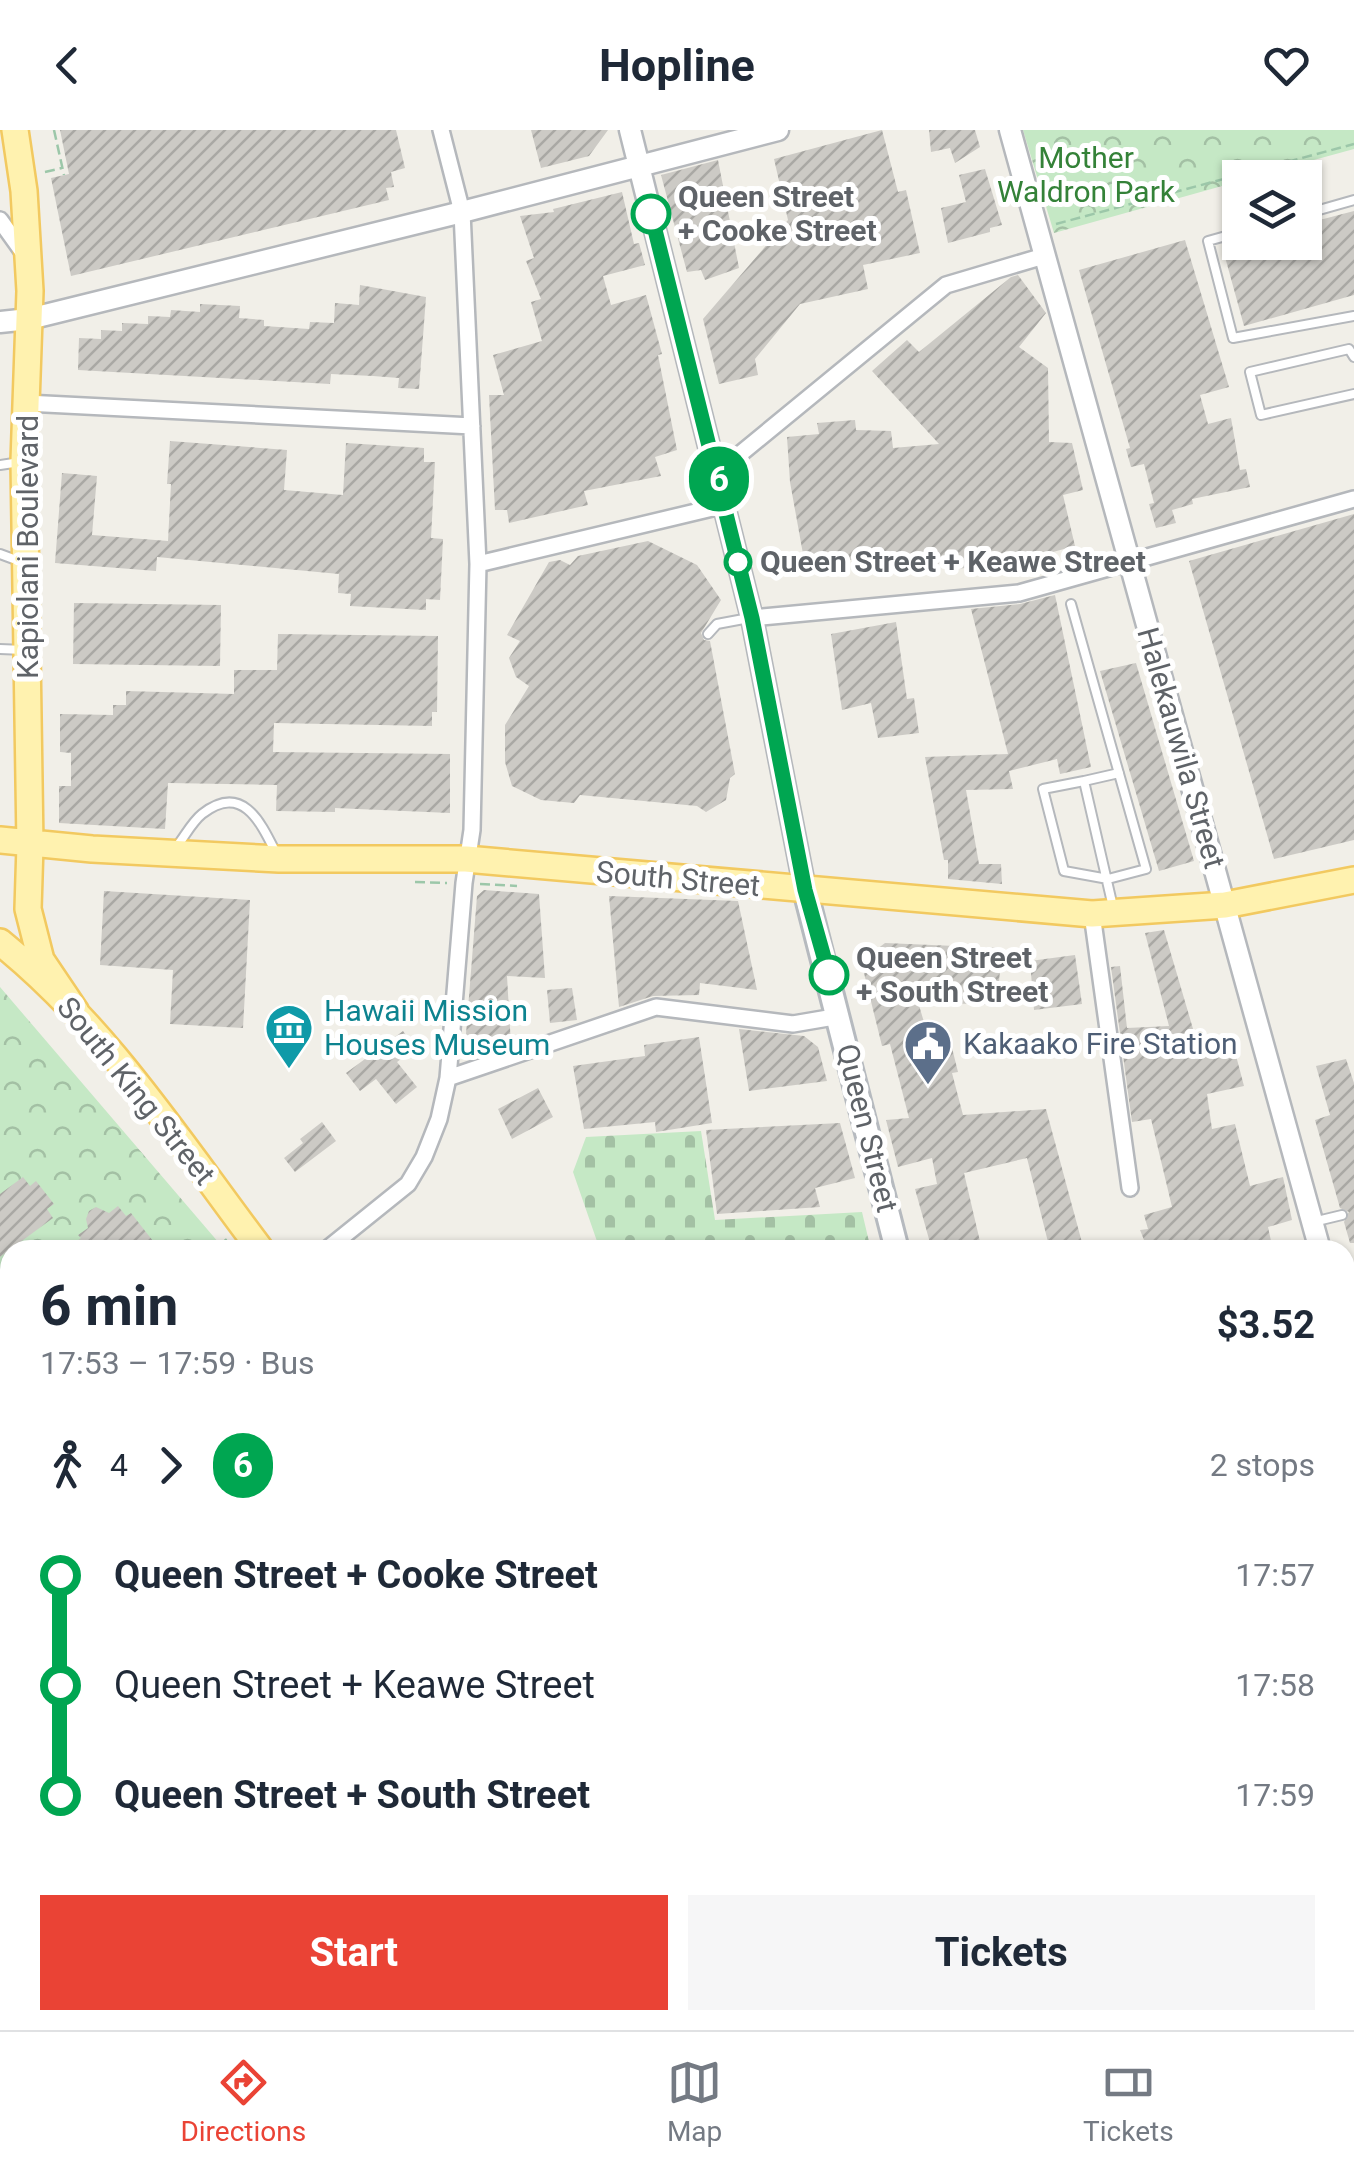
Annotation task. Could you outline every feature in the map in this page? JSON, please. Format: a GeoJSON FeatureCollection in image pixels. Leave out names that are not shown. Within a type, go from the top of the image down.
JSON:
{"type":"FeatureCollection","features":[{"type":"Feature","properties":{"kind":"main road","name":"Kapiolani Boulevard"},"geometry":{"type":"LineString","coordinates":[[16,130],[29,319],[26,404],[12,463],[28,565],[27,890],[30,924],[48,974],[76,1012]]}},
{"type":"Feature","properties":{"kind":"main road","name":"South Street"},"geometry":{"type":"LineString","coordinates":[[0,840],[30,845],[280,858],[466,859],[1103,914],[1225,905],[1354,880]]}},
{"type":"Feature","properties":{"kind":"main road","name":"Queen Street"},"geometry":{"type":"LineString","coordinates":[[805,890],[895,1240]]}},
{"type":"Feature","properties":{"kind":"main road","name":"South King Street"},"geometry":{"type":"LineString","coordinates":[[0,942],[76,1012],[128,1071],[254,1240]]}},
{"type":"Feature","properties":{"kind":"street"},"geometry":{"type":"LineString","coordinates":[[338,1240],[408,1184],[434,1132],[448,1078],[466,859],[472,830],[478,564],[472,426],[462,212],[441,130]]}},
{"type":"Feature","properties":{"kind":"street","name":"Queen Street"},"geometry":{"type":"LineString","coordinates":[[630,130],[752,618],[805,890]]}},
{"type":"Feature","properties":{"kind":"street"},"geometry":{"type":"LineString","coordinates":[[0,322],[29,319],[778,130]]}},
{"type":"Feature","properties":{"kind":"street","name":"Halekauwila Street"},"geometry":{"type":"LineString","coordinates":[[1010,130],[1317,1240]]}},
{"type":"Feature","properties":{"kind":"street"},"geometry":{"type":"LineString","coordinates":[[0,220],[27,258]]}},
{"type":"Feature","properties":{"kind":"street"},"geometry":{"type":"LineString","coordinates":[[717,472],[946,285],[1044,256]]}},
{"type":"Feature","properties":{"kind":"street"},"geometry":{"type":"LineString","coordinates":[[26,404],[472,426]]}},
{"type":"Feature","properties":{"kind":"street"},"geometry":{"type":"LineString","coordinates":[[752,618],[1019,593],[1354,499]]}},
{"type":"Feature","properties":{"kind":"street"},"geometry":{"type":"LineString","coordinates":[[478,564],[725,505]]}},
{"type":"Feature","properties":{"kind":"street"},"geometry":{"type":"LineString","coordinates":[[1103,914],[1130,1188]]}},
{"type":"Feature","properties":{"kind":"street"},"geometry":{"type":"LineString","coordinates":[[448,1078],[656,1007],[793,1024],[840,1016]]}},
{"type":"Feature","properties":{"kind":"lane"},"geometry":{"type":"LineString","coordinates":[[1322,209],[1354,200]]}},
{"type":"Feature","properties":{"kind":"lane"},"geometry":{"type":"LineString","coordinates":[[1222,238],[1208,242],[1233,338],[1354,316]]}},
{"type":"Feature","properties":{"kind":"lane"},"geometry":{"type":"LineString","coordinates":[[1354,357],[1349,349],[1250,372],[1261,416],[1354,394]]}},
{"type":"Feature","properties":{"kind":"lane"},"geometry":{"type":"LineString","coordinates":[[0,554],[28,565]]}},
{"type":"Feature","properties":{"kind":"lane"},"geometry":{"type":"LineString","coordinates":[[1071,604],[1146,868],[1108,879],[1064,871],[1043,789],[1118,773]]}},
{"type":"Feature","properties":{"kind":"lane"},"geometry":{"type":"LineString","coordinates":[[708,634],[717,624],[752,618]]}},
{"type":"Feature","properties":{"kind":"lane"},"geometry":{"type":"LineString","coordinates":[[0,650],[28,650]]}},
{"type":"Feature","properties":{"kind":"lane"},"geometry":{"type":"LineString","coordinates":[[1084,781],[1108,879],[1103,914]]}},
{"type":"Feature","properties":{"kind":"lane"},"geometry":{"type":"LineString","coordinates":[[172,853],[200,815],[223,803],[241,804],[259,819],[280,858]]}},
{"type":"Feature","properties":{"kind":"lane"},"geometry":{"type":"LineString","coordinates":[[1312,1223],[1342,1215]]}},
{"type":"Feature","properties":{"kind":"path"},"geometry":{"type":"LineString","coordinates":[[54,130],[64,175]]}},
{"type":"Feature","properties":{"kind":"path"},"geometry":{"type":"LineString","coordinates":[[1036,229],[1354,144]]}},
{"type":"Feature","properties":{"kind":"path"},"geometry":{"type":"LineString","coordinates":[[44,172],[62,168]]}},
{"type":"Feature","properties":{"kind":"path"},"geometry":{"type":"LineString","coordinates":[[222,1236],[225,1240]]}},
{"type":"Feature","properties":{"kind":"green space","name":"Mother Waldron Park"},"geometry":{"type":"Polygon","coordinates":[[[1023,130],[1354,130],[1354,149],[1314,160],[1222,160],[1222,186],[1054,233],[1023,130]]]}},
{"type":"Feature","properties":{"kind":"green space"},"geometry":{"type":"Polygon","coordinates":[[[0,987],[216,1240],[0,1240],[0,987]]]}},
{"type":"Feature","properties":{"kind":"green space"},"geometry":{"type":"Polygon","coordinates":[[[701,1131],[715,1220],[862,1212],[869,1240],[597,1240],[573,1172],[586,1137],[701,1131]]]}},
{"type":"Feature","properties":{"kind":"building"},"geometry":{"type":"Polygon","coordinates":[[[60,130],[396,130],[405,168],[391,172],[394,187],[386,188],[389,200],[71,276],[51,178],[69,174],[60,130]]]}},
{"type":"Feature","properties":{"kind":"building"},"geometry":{"type":"Polygon","coordinates":[[[531,130],[608,130],[589,156],[541,168],[531,130]]]}},
{"type":"Feature","properties":{"kind":"building"},"geometry":{"type":"Polygon","coordinates":[[[882,130],[898,192],[906,190],[920,253],[863,265],[868,289],[800,304],[755,359],[758,375],[719,384],[703,319],[788,220],[774,159],[882,130]]]}},
{"type":"Feature","properties":{"kind":"building"},"geometry":{"type":"Polygon","coordinates":[[[929,130],[975,130],[980,147],[955,163],[950,148],[931,152],[929,130]]]}},
{"type":"Feature","properties":{"kind":"building"},"geometry":{"type":"Polygon","coordinates":[[[718,160],[739,268],[705,280],[701,270],[687,272],[661,175],[718,160]]]}},
{"type":"Feature","properties":{"kind":"building"},"geometry":{"type":"Polygon","coordinates":[[[985,169],[1002,225],[948,243],[941,208],[966,202],[959,175],[985,169]]]}},
{"type":"Feature","properties":{"kind":"building"},"geometry":{"type":"Polygon","coordinates":[[[622,192],[634,244],[639,243],[645,265],[603,276],[611,305],[646,295],[662,354],[658,355],[677,450],[655,457],[661,476],[584,491],[588,505],[509,523],[507,510],[495,510],[489,395],[504,395],[493,355],[542,341],[531,302],[541,299],[526,261],[534,258],[520,216],[554,212],[553,209],[622,192]]]}},
{"type":"Feature","properties":{"kind":"building"},"geometry":{"type":"Polygon","coordinates":[[[1354,211],[1354,295],[1244,326],[1226,260],[1322,260],[1322,219],[1354,211]]]}},
{"type":"Feature","properties":{"kind":"building"},"geometry":{"type":"Polygon","coordinates":[[[1185,240],[1229,387],[1200,395],[1208,424],[1231,418],[1240,470],[1246,469],[1250,487],[1192,499],[1193,504],[1172,510],[1176,523],[1156,528],[1144,464],[1131,467],[1126,449],[1130,448],[1079,270],[1185,240]]]}},
{"type":"Feature","properties":{"kind":"building"},"geometry":{"type":"Polygon","coordinates":[[[1018,275],[1046,313],[1019,347],[1048,368],[1049,442],[1072,443],[1083,490],[1063,495],[1075,546],[1016,562],[957,569],[956,563],[926,564],[924,552],[805,565],[790,482],[787,437],[819,434],[817,423],[855,420],[856,430],[891,431],[893,448],[939,444],[872,371],[907,340],[919,352],[1018,275]]]}},
{"type":"Feature","properties":{"kind":"building"},"geometry":{"type":"Polygon","coordinates":[[[360,285],[426,297],[419,389],[398,388],[399,378],[373,376],[331,374],[330,384],[78,370],[79,338],[101,339],[101,330],[122,331],[122,323],[148,324],[148,316],[170,317],[171,310],[200,312],[200,304],[240,306],[239,318],[264,320],[264,326],[309,329],[310,322],[334,323],[335,303],[359,305],[360,285]]]}},
{"type":"Feature","properties":{"kind":"building"},"geometry":{"type":"Polygon","coordinates":[[[170,441],[287,450],[284,490],[343,495],[346,443],[424,448],[424,462],[435,462],[431,538],[443,539],[440,600],[426,599],[426,610],[350,606],[351,594],[338,593],[339,574],[157,557],[156,571],[55,563],[62,473],[97,476],[92,535],[168,541],[170,441]]]}},
{"type":"Feature","properties":{"kind":"building"},"geometry":{"type":"Polygon","coordinates":[[[1354,514],[1354,840],[1274,859],[1189,561],[1354,514]]]}},
{"type":"Feature","properties":{"kind":"building"},"geometry":{"type":"Polygon","coordinates":[[[648,541],[697,565],[721,600],[701,633],[704,640],[710,641],[735,774],[730,778],[726,800],[706,812],[697,806],[580,795],[574,803],[541,800],[512,786],[505,762],[505,725],[529,686],[516,677],[509,658],[520,641],[507,635],[549,562],[560,560],[570,565],[578,556],[648,541]]]}},
{"type":"Feature","properties":{"kind":"building"},"geometry":{"type":"Polygon","coordinates":[[[1055,595],[1091,767],[1060,774],[1057,759],[1009,771],[1013,789],[966,790],[979,864],[1001,864],[1002,884],[948,879],[948,860],[944,860],[925,757],[1008,754],[971,609],[1020,604],[1055,595]]]}},
{"type":"Feature","properties":{"kind":"building"},"geometry":{"type":"Polygon","coordinates":[[[74,603],[221,605],[220,666],[73,664],[74,603]]]}},
{"type":"Feature","properties":{"kind":"building"},"geometry":{"type":"Polygon","coordinates":[[[896,622],[907,699],[914,698],[919,733],[878,738],[871,703],[842,710],[831,634],[896,622]]]}},
{"type":"Feature","properties":{"kind":"building"},"geometry":{"type":"Polygon","coordinates":[[[278,634],[438,636],[437,712],[432,712],[432,726],[274,723],[273,752],[450,754],[450,813],[335,808],[335,812],[276,811],[277,785],[168,783],[165,829],[59,823],[59,786],[71,786],[71,753],[60,752],[60,714],[113,715],[113,705],[126,705],[126,691],[234,694],[234,670],[277,670],[278,634]]]}},
{"type":"Feature","properties":{"kind":"building"},"geometry":{"type":"Polygon","coordinates":[[[1136,663],[1194,861],[1159,871],[1100,671],[1136,663]]]}},
{"type":"Feature","properties":{"kind":"building"},"geometry":{"type":"Polygon","coordinates":[[[484,890],[539,894],[545,978],[507,976],[511,1045],[464,1059],[477,896],[484,890]]]}},
{"type":"Feature","properties":{"kind":"building"},"geometry":{"type":"Polygon","coordinates":[[[104,891],[250,900],[243,1028],[170,1024],[173,970],[100,965],[104,891]]]}},
{"type":"Feature","properties":{"kind":"building"},"geometry":{"type":"Polygon","coordinates":[[[609,896],[738,901],[757,990],[700,983],[699,995],[653,996],[619,1007],[609,896]]]}},
{"type":"Feature","properties":{"kind":"building"},"geometry":{"type":"Polygon","coordinates":[[[1164,930],[1201,1056],[1234,1048],[1244,1086],[1207,1094],[1212,1129],[1235,1124],[1250,1186],[1283,1177],[1292,1220],[1268,1227],[1271,1240],[1144,1240],[1140,1230],[1148,1229],[1144,1215],[1172,1207],[1151,1119],[1132,1122],[1111,967],[1120,966],[1127,1028],[1169,1026],[1145,933],[1164,930]]]}},
{"type":"Feature","properties":{"kind":"building"},"geometry":{"type":"Polygon","coordinates":[[[885,943],[1002,948],[997,1005],[918,1002],[932,1049],[951,1044],[958,1072],[952,1073],[963,1115],[1046,1109],[1081,1240],[1048,1240],[1027,1158],[964,1173],[980,1240],[929,1240],[915,1189],[937,1184],[932,1158],[898,1167],[886,1120],[909,1118],[890,1044],[882,1046],[863,969],[871,954],[885,943]]]}},
{"type":"Feature","properties":{"kind":"building"},"geometry":{"type":"Polygon","coordinates":[[[1075,955],[1082,1004],[1034,1010],[1030,961],[1075,955]]]}},
{"type":"Feature","properties":{"kind":"building"},"geometry":{"type":"Polygon","coordinates":[[[572,988],[577,1020],[550,1023],[547,990],[572,988]]]}},
{"type":"Feature","properties":{"kind":"building"},"geometry":{"type":"Polygon","coordinates":[[[739,1029],[804,1036],[818,1047],[827,1081],[749,1091],[739,1029]]]}},
{"type":"Feature","properties":{"kind":"building"},"geometry":{"type":"Polygon","coordinates":[[[403,1031],[416,1048],[397,1062],[417,1087],[396,1104],[376,1079],[360,1091],[346,1073],[403,1031]]]}},
{"type":"Feature","properties":{"kind":"building"},"geometry":{"type":"Polygon","coordinates":[[[699,1037],[712,1123],[656,1132],[655,1122],[584,1129],[573,1066],[645,1056],[644,1045],[699,1037]]]}},
{"type":"Feature","properties":{"kind":"building"},"geometry":{"type":"Polygon","coordinates":[[[1346,1059],[1354,1083],[1354,1240],[1349,1240],[1344,1222],[1349,1212],[1340,1208],[1315,1120],[1330,1115],[1316,1066],[1346,1059]]]}},
{"type":"Feature","properties":{"kind":"building"},"geometry":{"type":"Polygon","coordinates":[[[538,1088],[553,1117],[512,1139],[498,1109],[538,1088]]]}},
{"type":"Feature","properties":{"kind":"building"},"geometry":{"type":"Polygon","coordinates":[[[322,1122],[336,1141],[295,1172],[284,1158],[322,1122]]]}},
{"type":"Feature","properties":{"kind":"building"},"geometry":{"type":"Polygon","coordinates":[[[840,1123],[855,1178],[815,1188],[820,1207],[717,1214],[706,1130],[840,1123]]]}},
{"type":"Feature","properties":{"kind":"building"},"geometry":{"type":"Polygon","coordinates":[[[23,1177],[30,1186],[36,1181],[54,1204],[47,1209],[53,1218],[23,1240],[0,1240],[0,1194],[23,1177]]]}},
{"type":"Feature","properties":{"kind":"building"},"geometry":{"type":"Polygon","coordinates":[[[118,1206],[126,1216],[131,1213],[152,1240],[78,1240],[78,1235],[88,1228],[89,1211],[96,1207],[109,1213],[118,1206]]]}},
{"type":"Feature","properties":{"kind":"bus line","name":"6"},"geometry":{"type":"LineString","coordinates":[[651,214],[752,618],[805,890],[829,975]]}},
{"type":"Feature","properties":{"kind":"place","name":"Queen Street + Cooke Street"},"geometry":{"type":"Point","coordinates":[651,214]}},
{"type":"Feature","properties":{"kind":"place","name":"Queen Street + Keawe Street"},"geometry":{"type":"Point","coordinates":[738,562]}},
{"type":"Feature","properties":{"kind":"place","name":"Queen Street + South Street"},"geometry":{"type":"Point","coordinates":[829,975]}},
{"type":"Feature","properties":{"kind":"place","name":"Hawaii Mission Houses Museum"},"geometry":{"type":"Point","coordinates":[289,1070]}},
{"type":"Feature","properties":{"kind":"place","name":"Kakaako Fire Station"},"geometry":{"type":"Point","coordinates":[928,1086]}}]}
